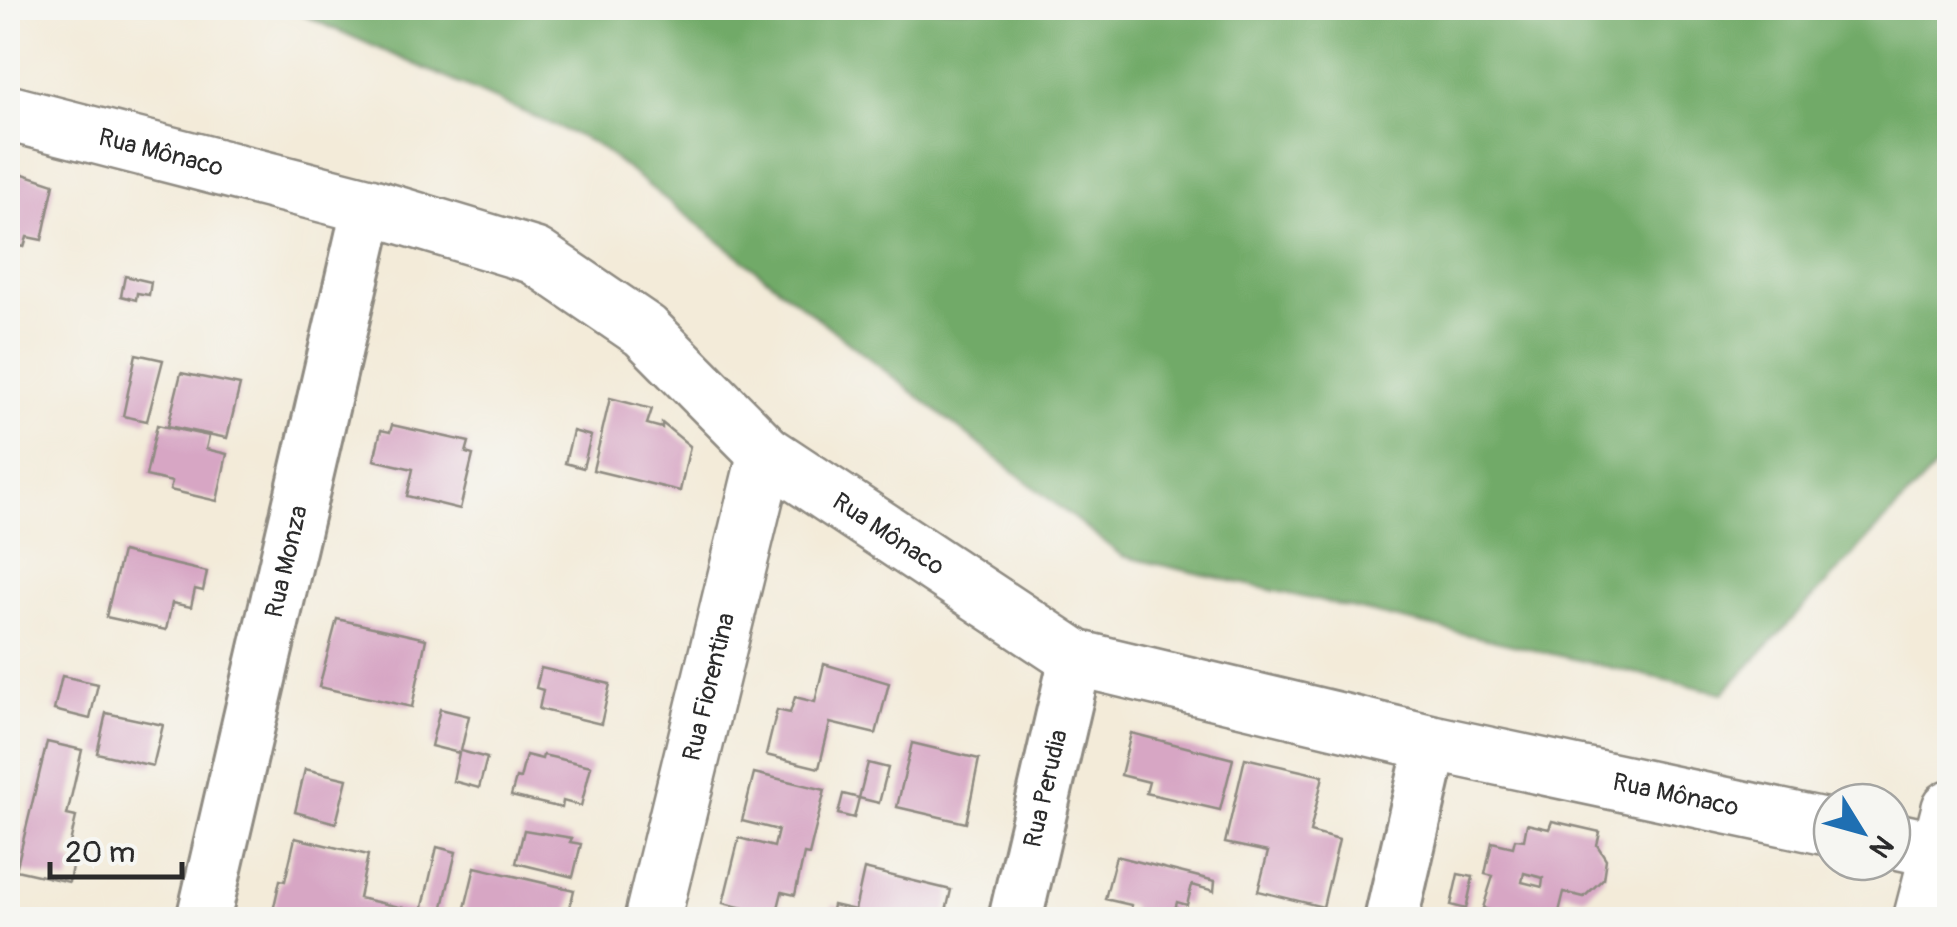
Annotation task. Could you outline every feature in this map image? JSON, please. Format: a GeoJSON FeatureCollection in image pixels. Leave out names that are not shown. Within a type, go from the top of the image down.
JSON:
{"type":"FeatureCollection","features":[{"type":"Feature","properties":{"kind":"street","name":"Rua Mônaco"},"geometry":{"type":"LineString","coordinates":[[8,113],[369,206],[535,256],[645,330],[766,453],[1076,658],[1432,743],[1812,824]]}},
{"type":"Feature","properties":{"kind":"street","name":"Rua Monza"},"geometry":{"type":"LineString","coordinates":[[203,920],[369,206]]}},
{"type":"Feature","properties":{"kind":"street","name":"Rua Fiorentina"},"geometry":{"type":"LineString","coordinates":[[652,920],[766,453]]}},
{"type":"Feature","properties":{"kind":"street","name":"Rua Perudia"},"geometry":{"type":"LineString","coordinates":[[1016,920],[1076,658]]}},
{"type":"Feature","properties":{"kind":"street"},"geometry":{"type":"LineString","coordinates":[[1392,920],[1432,743]]}},
{"type":"Feature","properties":{"kind":"street"},"geometry":{"type":"LineString","coordinates":[[1921,920],[1926,833]]}},
{"type":"Feature","properties":{"kind":"green space"},"geometry":{"type":"Polygon","coordinates":[[[287,8],[1949,8],[1949,453],[1723,693],[1122,556],[594,143],[287,8]]]}},
{"type":"Feature","properties":{"kind":"building"},"geometry":{"type":"Polygon","coordinates":[[[11,170],[54,184],[42,240],[27,237],[24,247],[8,243],[11,170]]]}},
{"type":"Feature","properties":{"kind":"building"},"geometry":{"type":"Polygon","coordinates":[[[125,276],[151,282],[149,295],[137,293],[136,300],[121,296],[125,276]]]}},
{"type":"Feature","properties":{"kind":"building"},"geometry":{"type":"Polygon","coordinates":[[[136,354],[163,360],[147,421],[123,416],[136,354]]]}},
{"type":"Feature","properties":{"kind":"building"},"geometry":{"type":"Polygon","coordinates":[[[181,373],[240,385],[227,438],[168,426],[181,373]]]}},
{"type":"Feature","properties":{"kind":"building"},"geometry":{"type":"Polygon","coordinates":[[[610,398],[652,409],[647,424],[662,428],[662,423],[690,446],[680,491],[593,470],[610,398]]]}},
{"type":"Feature","properties":{"kind":"building"},"geometry":{"type":"Polygon","coordinates":[[[157,425],[209,436],[206,449],[227,454],[217,501],[170,490],[172,482],[146,476],[157,425]]]}},
{"type":"Feature","properties":{"kind":"building"},"geometry":{"type":"Polygon","coordinates":[[[392,425],[469,442],[466,453],[473,455],[460,509],[407,496],[413,469],[374,460],[381,430],[390,432],[392,425]]]}},
{"type":"Feature","properties":{"kind":"building"},"geometry":{"type":"Polygon","coordinates":[[[573,431],[591,436],[583,468],[565,463],[573,431]]]}},
{"type":"Feature","properties":{"kind":"building"},"geometry":{"type":"Polygon","coordinates":[[[122,552],[207,572],[203,591],[195,589],[191,607],[172,603],[166,630],[106,617],[122,552]]]}},
{"type":"Feature","properties":{"kind":"building"},"geometry":{"type":"Polygon","coordinates":[[[337,619],[426,639],[412,707],[319,687],[337,619]]]}},
{"type":"Feature","properties":{"kind":"building"},"geometry":{"type":"Polygon","coordinates":[[[824,664],[889,683],[876,734],[830,723],[819,768],[766,755],[777,710],[790,713],[795,697],[815,702],[824,664]]]}},
{"type":"Feature","properties":{"kind":"building"},"geometry":{"type":"Polygon","coordinates":[[[541,668],[610,684],[601,724],[539,709],[543,690],[536,688],[541,668]]]}},
{"type":"Feature","properties":{"kind":"building"},"geometry":{"type":"Polygon","coordinates":[[[62,676],[98,684],[90,719],[54,710],[62,676]]]}},
{"type":"Feature","properties":{"kind":"building"},"geometry":{"type":"Polygon","coordinates":[[[440,709],[469,716],[461,751],[487,758],[479,788],[453,781],[459,753],[431,746],[440,709]]]}},
{"type":"Feature","properties":{"kind":"building"},"geometry":{"type":"Polygon","coordinates":[[[106,713],[163,725],[153,766],[97,753],[106,713]]]}},
{"type":"Feature","properties":{"kind":"building"},"geometry":{"type":"Polygon","coordinates":[[[1131,733],[1233,759],[1220,810],[1146,793],[1149,782],[1121,775],[1131,733]]]}},
{"type":"Feature","properties":{"kind":"building"},"geometry":{"type":"Polygon","coordinates":[[[47,742],[82,750],[67,815],[76,817],[66,860],[73,861],[69,882],[16,870],[47,742]]]}},
{"type":"Feature","properties":{"kind":"building"},"geometry":{"type":"Polygon","coordinates":[[[912,743],[979,759],[966,823],[897,807],[912,743]]]}},
{"type":"Feature","properties":{"kind":"building"},"geometry":{"type":"Polygon","coordinates":[[[526,755],[591,766],[581,806],[563,801],[562,808],[511,796],[526,755]]]}},
{"type":"Feature","properties":{"kind":"building"},"geometry":{"type":"Polygon","coordinates":[[[1245,758],[1323,776],[1310,832],[1339,840],[1323,907],[1258,891],[1268,852],[1225,843],[1245,758]]]}},
{"type":"Feature","properties":{"kind":"building"},"geometry":{"type":"Polygon","coordinates":[[[868,763],[888,768],[879,803],[859,798],[868,763]]]}},
{"type":"Feature","properties":{"kind":"building"},"geometry":{"type":"Polygon","coordinates":[[[305,769],[347,779],[336,823],[295,812],[305,769]]]}},
{"type":"Feature","properties":{"kind":"building"},"geometry":{"type":"Polygon","coordinates":[[[754,773],[825,790],[795,895],[782,892],[776,916],[723,903],[739,838],[774,847],[778,830],[742,821],[754,773]]]}},
{"type":"Feature","properties":{"kind":"building"},"geometry":{"type":"Polygon","coordinates":[[[843,794],[859,798],[854,818],[838,814],[843,794]]]}},
{"type":"Feature","properties":{"kind":"building"},"geometry":{"type":"Polygon","coordinates":[[[1552,821],[1600,832],[1597,845],[1606,859],[1603,879],[1584,897],[1564,892],[1557,920],[1489,920],[1492,911],[1483,908],[1493,876],[1485,874],[1492,842],[1513,847],[1515,839],[1524,840],[1527,824],[1549,829],[1552,821]],[[1524,873],[1522,882],[1542,887],[1543,878],[1524,873]]]}},
{"type":"Feature","properties":{"kind":"building"},"geometry":{"type":"Polygon","coordinates":[[[524,830],[572,838],[570,842],[581,844],[573,877],[516,863],[524,830]]]}},
{"type":"Feature","properties":{"kind":"building"},"geometry":{"type":"Polygon","coordinates":[[[295,838],[368,855],[359,898],[422,912],[420,920],[271,920],[295,838]]]}},
{"type":"Feature","properties":{"kind":"building"},"geometry":{"type":"Polygon","coordinates":[[[437,847],[456,852],[441,915],[422,911],[437,847]]]}},
{"type":"Feature","properties":{"kind":"building"},"geometry":{"type":"Polygon","coordinates":[[[1116,856],[1215,881],[1214,891],[1192,885],[1187,905],[1177,902],[1172,920],[1131,910],[1131,905],[1105,899],[1116,856]]]}},
{"type":"Feature","properties":{"kind":"building"},"geometry":{"type":"Polygon","coordinates":[[[475,867],[574,890],[567,920],[462,920],[475,867]]]}},
{"type":"Feature","properties":{"kind":"building"},"geometry":{"type":"Polygon","coordinates":[[[864,869],[951,890],[944,920],[830,920],[833,905],[855,910],[864,869]]]}},
{"type":"Feature","properties":{"kind":"building"},"geometry":{"type":"Polygon","coordinates":[[[1458,874],[1473,877],[1466,909],[1451,905],[1458,874]]]}}]}
